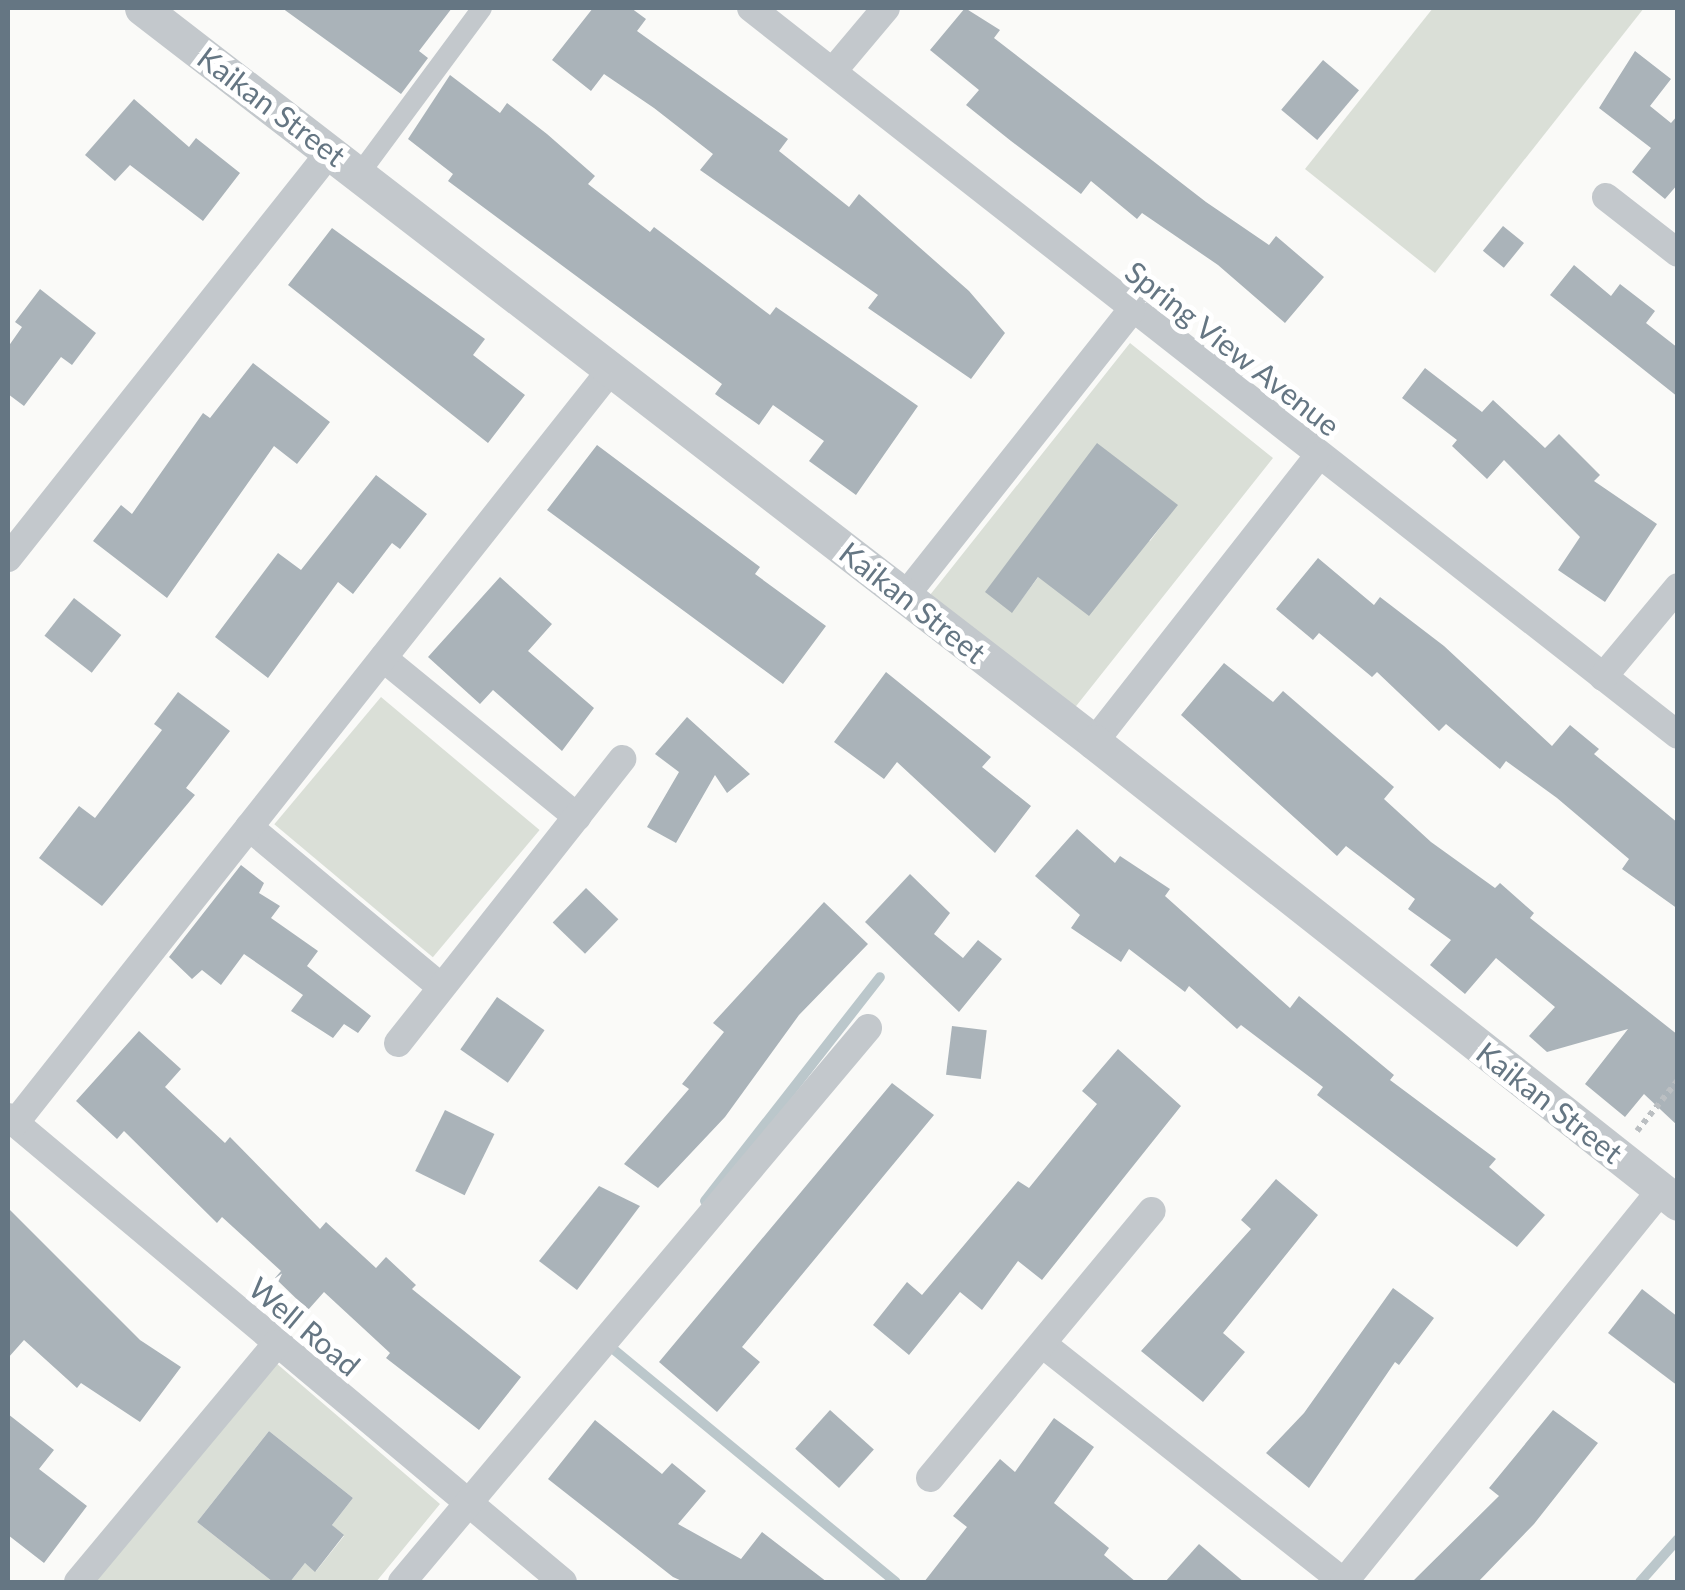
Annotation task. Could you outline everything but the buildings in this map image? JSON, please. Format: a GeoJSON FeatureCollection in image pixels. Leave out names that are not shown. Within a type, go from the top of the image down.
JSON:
{"type":"FeatureCollection","features":[{"type":"Feature","properties":{"kind":"street","name":"Kaikan Street"},"geometry":{"type":"LineString","coordinates":[[142,8],[1094,742],[1669,1196]]}},
{"type":"Feature","properties":{"kind":"street"},"geometry":{"type":"LineString","coordinates":[[360,173],[482,8]]}},
{"type":"Feature","properties":{"kind":"street","name":"Spring View Avenue"},"geometry":{"type":"LineString","coordinates":[[751,8],[1131,311],[1678,735]]}},
{"type":"Feature","properties":{"kind":"street"},"geometry":{"type":"LineString","coordinates":[[834,71],[886,8]]}},
{"type":"Feature","properties":{"kind":"street"},"geometry":{"type":"LineString","coordinates":[[8,558],[330,152]]}},
{"type":"Feature","properties":{"kind":"street"},"geometry":{"type":"LineString","coordinates":[[1606,197],[1678,253]]}},
{"type":"Feature","properties":{"kind":"street"},"geometry":{"type":"LineString","coordinates":[[905,596],[1131,311]]}},
{"type":"Feature","properties":{"kind":"street"},"geometry":{"type":"LineString","coordinates":[[11,1120],[610,371]]}},
{"type":"Feature","properties":{"kind":"street"},"geometry":{"type":"LineString","coordinates":[[1094,742],[1318,456]]}},
{"type":"Feature","properties":{"kind":"street"},"geometry":{"type":"LineString","coordinates":[[1603,677],[1678,586]]}},
{"type":"Feature","properties":{"kind":"street"},"geometry":{"type":"LineString","coordinates":[[383,658],[578,817]]}},
{"type":"Feature","properties":{"kind":"street"},"geometry":{"type":"LineString","coordinates":[[398,1043],[622,759]]}},
{"type":"Feature","properties":{"kind":"street"},"geometry":{"type":"LineString","coordinates":[[249,827],[441,987]]}},
{"type":"Feature","properties":{"kind":"street"},"geometry":{"type":"LineString","coordinates":[[402,1582],[868,1028]]}},
{"type":"Feature","properties":{"kind":"street","name":"Well Road"},"geometry":{"type":"LineString","coordinates":[[11,1120],[563,1582]]}},
{"type":"Feature","properties":{"kind":"street"},"geometry":{"type":"LineString","coordinates":[[1045,1346],[1344,1582],[1669,1196]]}},
{"type":"Feature","properties":{"kind":"street"},"geometry":{"type":"LineString","coordinates":[[930,1478],[1045,1346],[1152,1210]]}},
{"type":"Feature","properties":{"kind":"street"},"geometry":{"type":"LineString","coordinates":[[78,1582],[276,1344]]}},
{"type":"Feature","properties":{"kind":"path"},"geometry":{"type":"LineString","coordinates":[[1617,1155],[1678,1080]]}},
{"type":"Feature","properties":{"kind":"shaded area"},"geometry":{"type":"Polygon","coordinates":[[[1433,8],[1644,8],[1435,273],[1305,169],[1433,8]]]}},
{"type":"Feature","properties":{"kind":"shaded area"},"geometry":{"type":"Polygon","coordinates":[[[1130,343],[1273,458],[1073,710],[930,595],[1130,343]],[[1097,444],[1012,612],[1096,500],[1150,541],[1177,505],[1097,444]]]}},
{"type":"Feature","properties":{"kind":"shaded area"},"geometry":{"type":"Polygon","coordinates":[[[381,697],[540,830],[433,957],[274,824],[381,697]]]}},
{"type":"Feature","properties":{"kind":"shaded area"},"geometry":{"type":"Polygon","coordinates":[[[276,1363],[440,1504],[376,1582],[290,1582],[305,1563],[316,1571],[344,1536],[332,1525],[353,1498],[269,1431],[197,1522],[273,1582],[95,1582],[276,1363]]]}},
{"type":"Feature","properties":{"kind":"waterway"},"geometry":{"type":"LineString","coordinates":[[705,1201],[880,977]]}},
{"type":"Feature","properties":{"kind":"waterway"},"geometry":{"type":"LineString","coordinates":[[607,1344],[896,1582]]}},
{"type":"Feature","properties":{"kind":"waterway"},"geometry":{"type":"LineString","coordinates":[[1640,1582],[1678,1539]]}}]}
